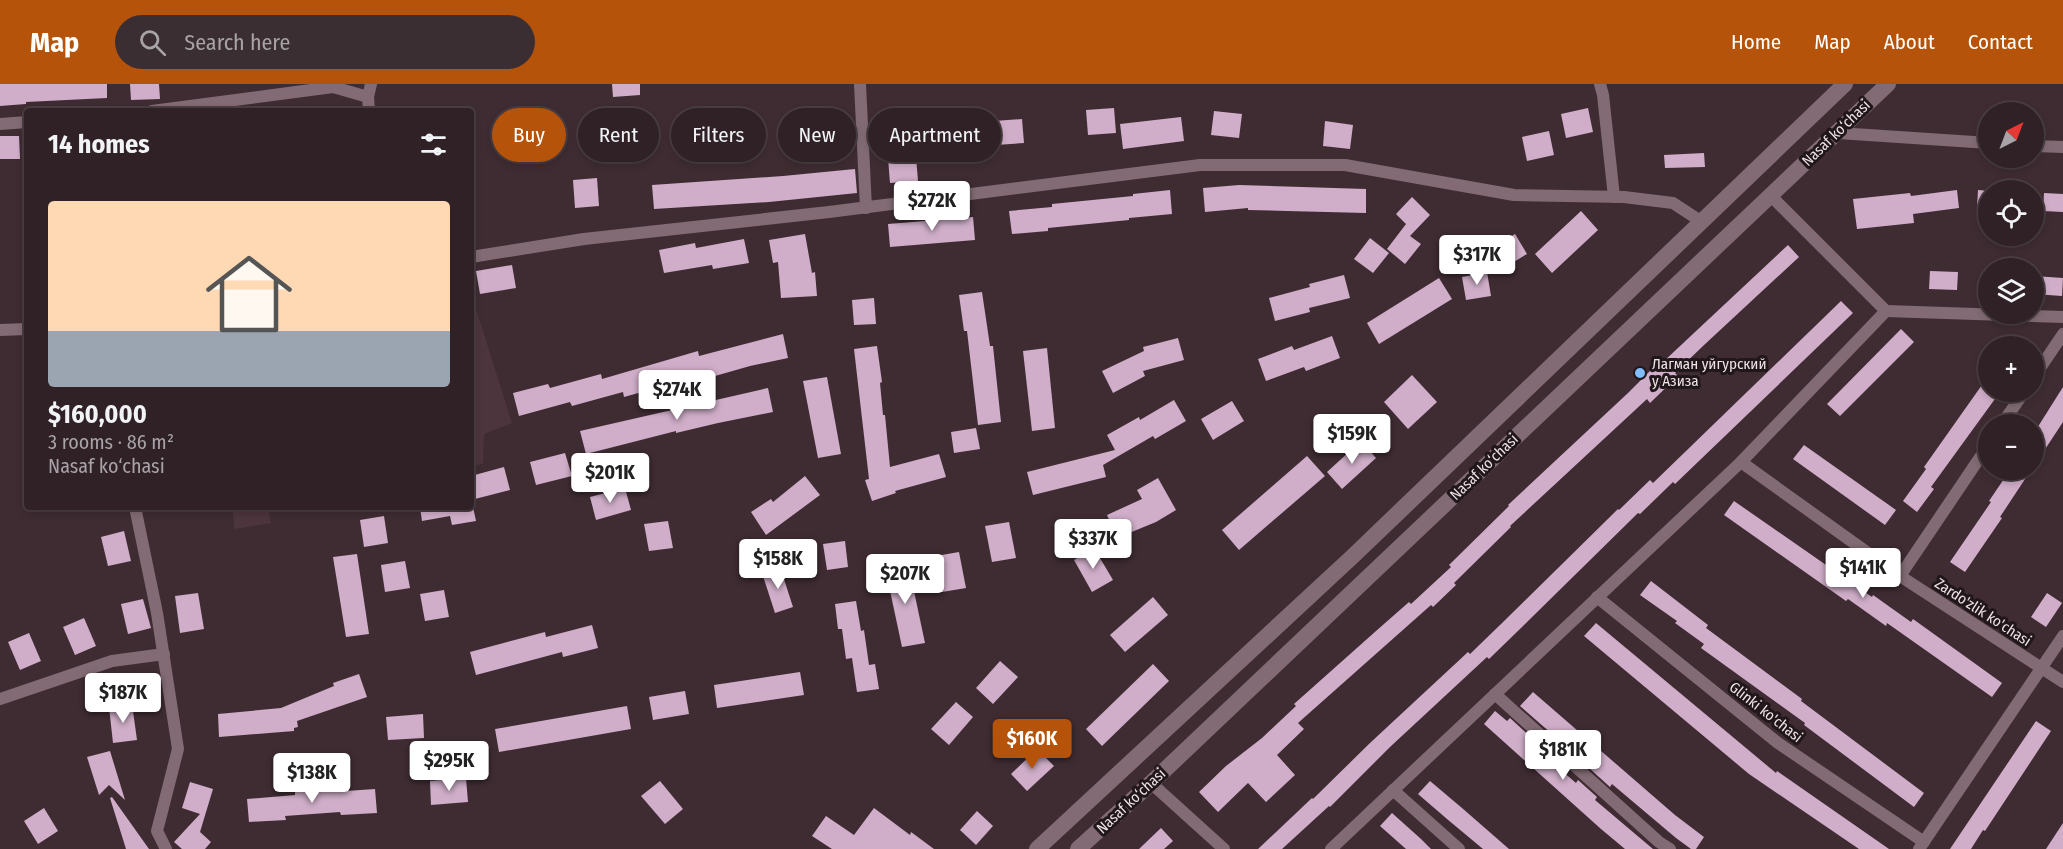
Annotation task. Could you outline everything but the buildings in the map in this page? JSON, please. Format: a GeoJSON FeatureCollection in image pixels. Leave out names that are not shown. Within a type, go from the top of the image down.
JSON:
{"type":"FeatureCollection","features":[{"type":"Feature","properties":{"kind":"main road","name":"Nasaf ko‘chasi"},"geometry":{"type":"LineString","coordinates":[[1037,849],[1352,557],[1845,84]]}},
{"type":"Feature","properties":{"kind":"main road","name":"Nasaf ko‘chasi"},"geometry":{"type":"LineString","coordinates":[[1078,849],[1151,783],[1887,84]]}},
{"type":"Feature","properties":{"kind":"street"},"geometry":{"type":"LineString","coordinates":[[369,108],[371,84]]}},
{"type":"Feature","properties":{"kind":"street"},"geometry":{"type":"LineString","coordinates":[[860,84],[866,208]]}},
{"type":"Feature","properties":{"kind":"street"},"geometry":{"type":"LineString","coordinates":[[1600,84],[1614,197]]}},
{"type":"Feature","properties":{"kind":"street"},"geometry":{"type":"LineString","coordinates":[[175,108],[333,87],[368,97]]}},
{"type":"Feature","properties":{"kind":"street"},"geometry":{"type":"LineString","coordinates":[[0,124],[24,122]]}},
{"type":"Feature","properties":{"kind":"street"},"geometry":{"type":"LineString","coordinates":[[1838,133],[1978,142]]}},
{"type":"Feature","properties":{"kind":"street"},"geometry":{"type":"LineString","coordinates":[[2044,146],[2063,147]]}},
{"type":"Feature","properties":{"kind":"street"},"geometry":{"type":"LineString","coordinates":[[474,257],[584,239],[866,208],[1200,165],[1345,165],[1514,195],[1614,197],[1672,203],[1702,222]]}},
{"type":"Feature","properties":{"kind":"street"},"geometry":{"type":"LineString","coordinates":[[1770,195],[1886,311],[2063,317]]}},
{"type":"Feature","properties":{"kind":"street"},"geometry":{"type":"LineString","coordinates":[[1331,849],[1741,462],[1886,311]]}},
{"type":"Feature","properties":{"kind":"street"},"geometry":{"type":"LineString","coordinates":[[0,330],[24,329]]}},
{"type":"Feature","properties":{"kind":"street"},"geometry":{"type":"LineString","coordinates":[[2044,362],[2063,334]]}},
{"type":"Feature","properties":{"kind":"street"},"geometry":{"type":"LineString","coordinates":[[1900,576],[1978,460]]}},
{"type":"Feature","properties":{"kind":"street","name":"Zardo'zlik ko'chasi"},"geometry":{"type":"LineString","coordinates":[[1741,462],[1900,576],[2063,682]]}},
{"type":"Feature","properties":{"kind":"street"},"geometry":{"type":"LineString","coordinates":[[136,510],[164,654],[178,749],[157,831],[165,849]]}},
{"type":"Feature","properties":{"kind":"street","name":"Glinki ko'chasi"},"geometry":{"type":"LineString","coordinates":[[1597,597],[1778,743],[1921,845]]}},
{"type":"Feature","properties":{"kind":"street"},"geometry":{"type":"LineString","coordinates":[[1921,845],[2063,636]]}},
{"type":"Feature","properties":{"kind":"street"},"geometry":{"type":"LineString","coordinates":[[0,699],[112,661],[164,654]]}},
{"type":"Feature","properties":{"kind":"street"},"geometry":{"type":"LineString","coordinates":[[1495,694],[1670,849]]}},
{"type":"Feature","properties":{"kind":"street"},"geometry":{"type":"LineString","coordinates":[[1151,783],[1224,849]]}},
{"type":"Feature","properties":{"kind":"street"},"geometry":{"type":"LineString","coordinates":[[1393,790],[1459,849]]}},
{"type":"Feature","properties":{"kind":"shaded area"},"geometry":{"type":"Polygon","coordinates":[[[474,303],[512,423],[484,434],[483,463],[474,467],[474,303]]]}},
{"type":"Feature","properties":{"kind":"shaded area"},"geometry":{"type":"Polygon","coordinates":[[[232,510],[269,510],[271,523],[235,529],[232,510]]]}},
{"type":"Feature","properties":{"kind":"place","name":"Лагман уйгурский у Азиза"},"geometry":{"type":"Point","coordinates":[1640,373]}}]}
